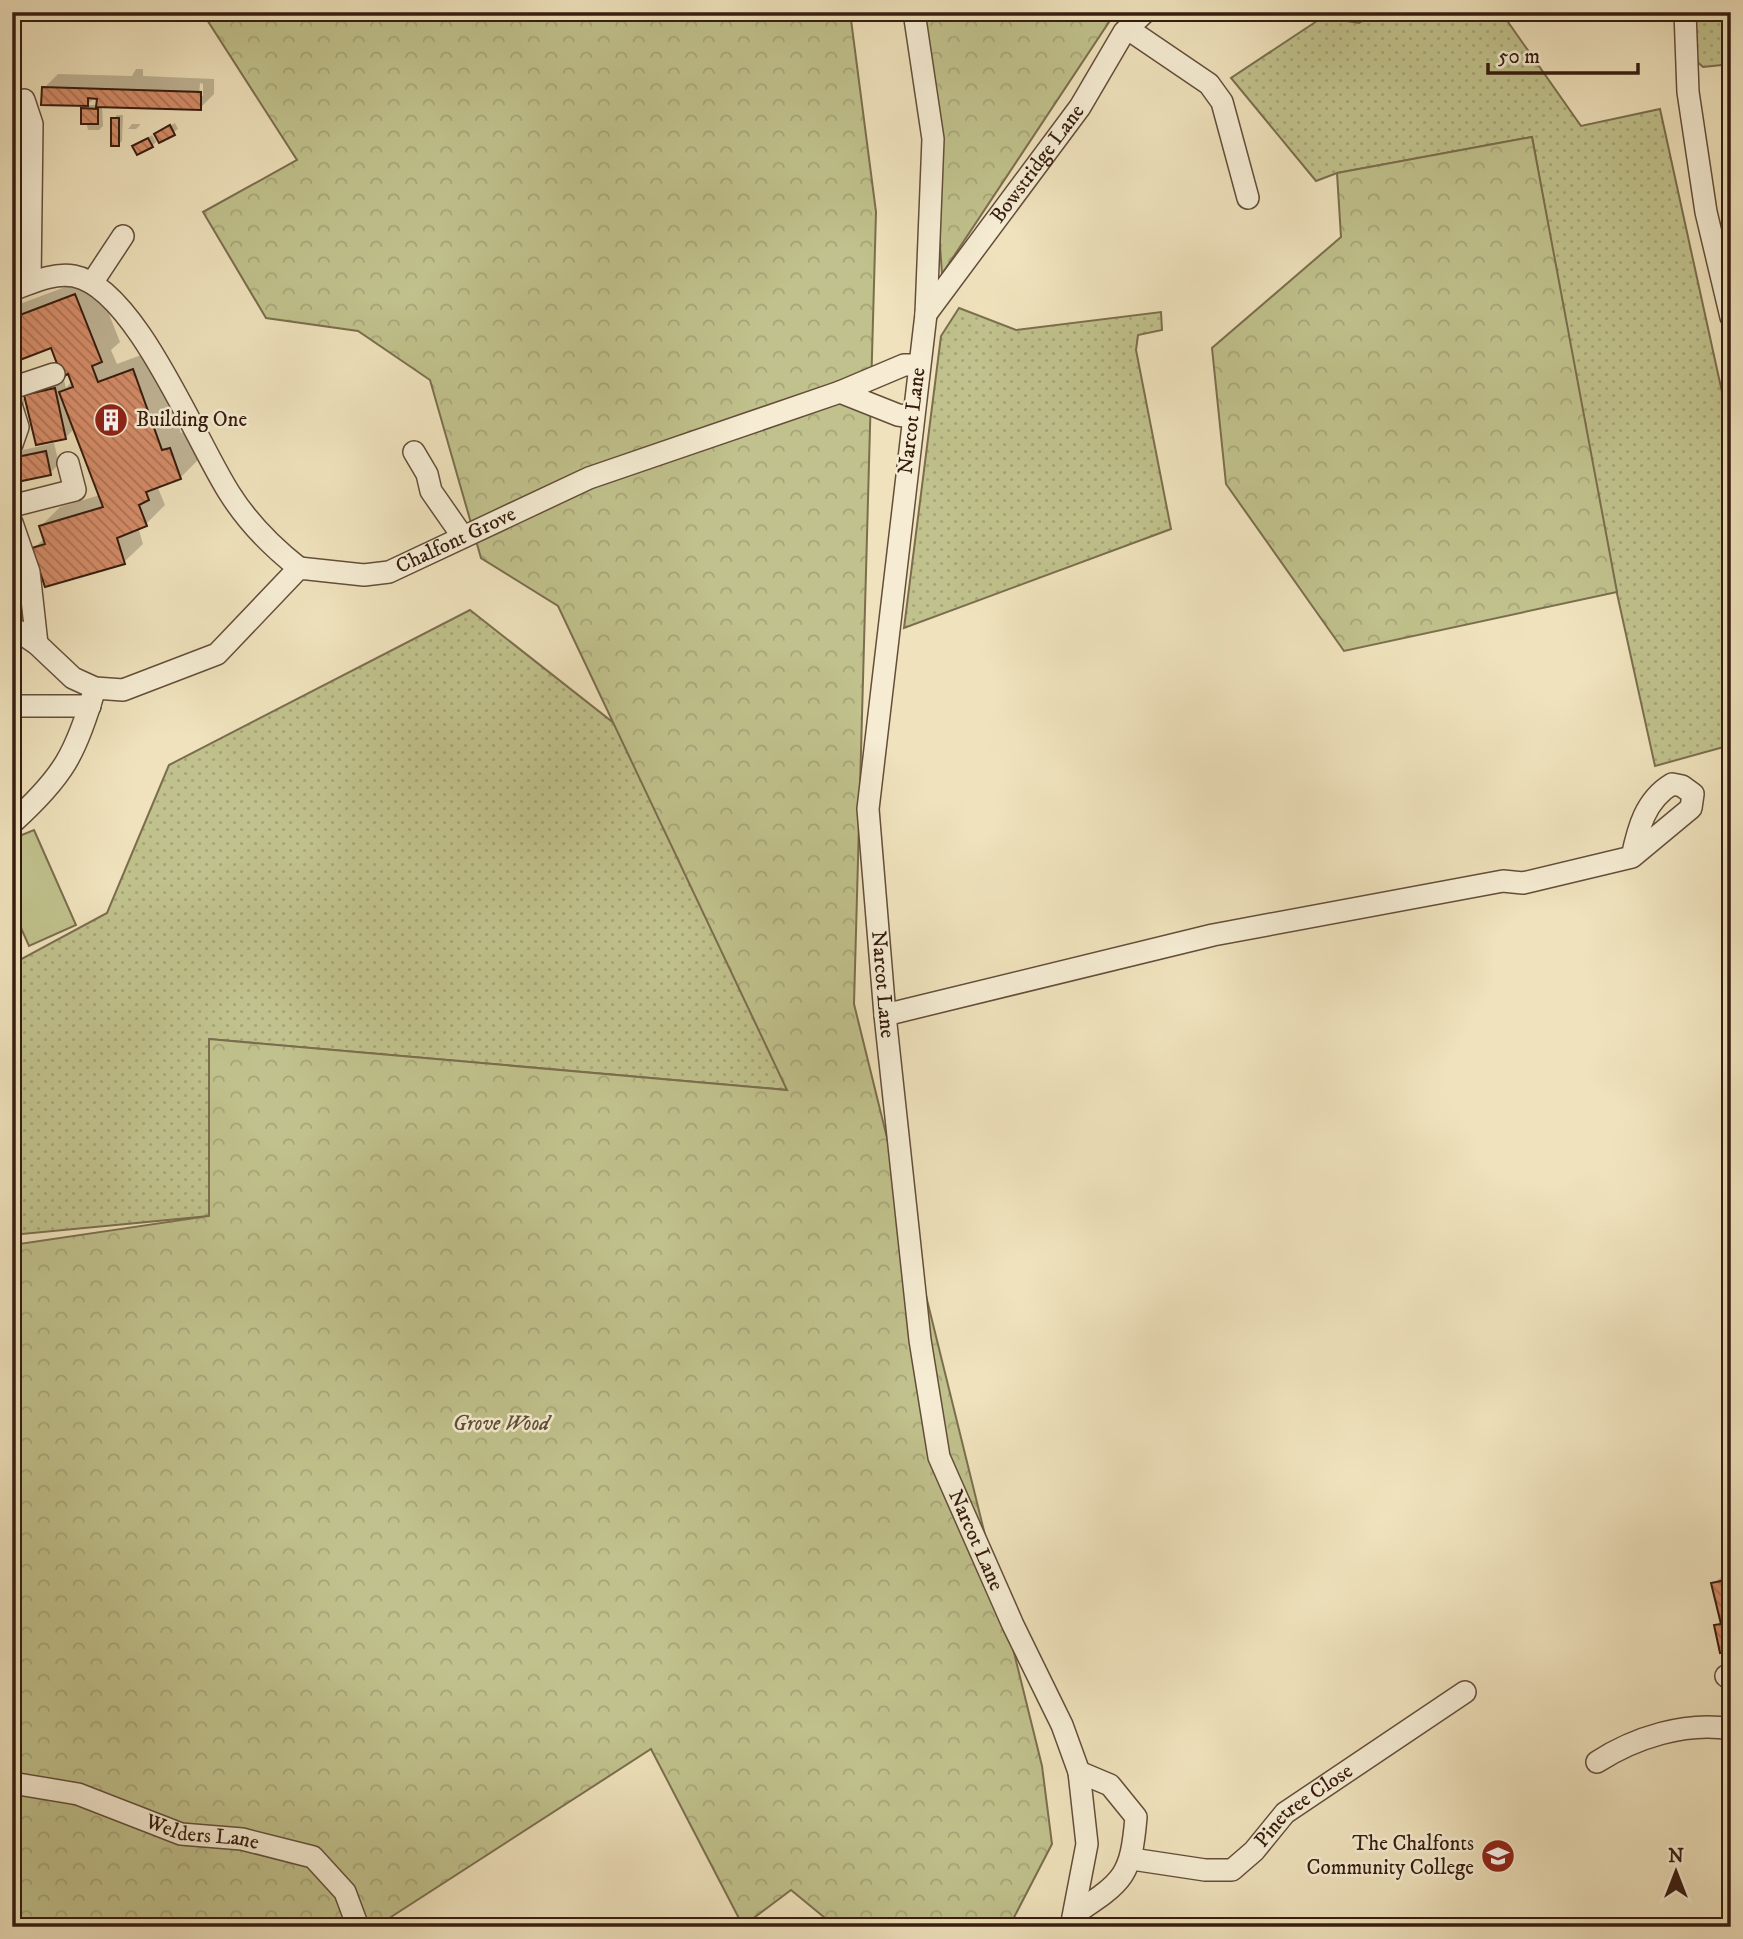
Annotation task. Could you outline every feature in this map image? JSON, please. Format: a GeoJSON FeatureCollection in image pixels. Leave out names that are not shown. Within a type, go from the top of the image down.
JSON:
{"type":"FeatureCollection","features":[{"type":"Feature","properties":{"kind":"street","name":"Narcot Lane"},"geometry":{"type":"LineString","coordinates":[[914,12],[933,139],[926,314],[868,809],[885,1015],[920,1339],[939,1457],[1013,1625],[1062,1726],[1079,1772],[1087,1844],[1074,1920]]}},
{"type":"Feature","properties":{"kind":"street","name":"Bowstridge Lane"},"geometry":{"type":"LineString","coordinates":[[926,314],[1080,107],[1128,29],[1144,12]]}},
{"type":"Feature","properties":{"kind":"street"},"geometry":{"type":"LineString","coordinates":[[1685,12],[1688,92],[1706,212],[1731,317]]}},
{"type":"Feature","properties":{"kind":"street"},"geometry":{"type":"LineString","coordinates":[[1128,29],[1209,84],[1222,102],[1248,198]]}},
{"type":"Feature","properties":{"kind":"street"},"geometry":{"type":"LineString","coordinates":[[12,706],[92,697],[124,690],[216,654],[299,568],[266,542],[245,516],[202,447],[134,323],[115,302],[92,284],[76,276],[59,275],[21,287],[32,124],[24,100]]}},
{"type":"Feature","properties":{"kind":"street"},"geometry":{"type":"LineString","coordinates":[[92,284],[123,236]]}},
{"type":"Feature","properties":{"kind":"street","name":"Chalfont Grove"},"geometry":{"type":"LineString","coordinates":[[299,568],[364,575],[389,572],[589,478],[840,393],[904,365],[918,365]]}},
{"type":"Feature","properties":{"kind":"street"},"geometry":{"type":"LineString","coordinates":[[12,388],[54,374]]}},
{"type":"Feature","properties":{"kind":"street"},"geometry":{"type":"LineString","coordinates":[[840,393],[898,415],[912,417]]}},
{"type":"Feature","properties":{"kind":"street"},"geometry":{"type":"LineString","coordinates":[[12,408],[18,427],[12,444]]}},
{"type":"Feature","properties":{"kind":"street"},"geometry":{"type":"LineString","coordinates":[[414,452],[427,474],[430,491],[463,537]]}},
{"type":"Feature","properties":{"kind":"street"},"geometry":{"type":"LineString","coordinates":[[12,506],[75,490],[68,463]]}},
{"type":"Feature","properties":{"kind":"street"},"geometry":{"type":"LineString","coordinates":[[12,523],[29,572],[37,644]]}},
{"type":"Feature","properties":{"kind":"street"},"geometry":{"type":"LineString","coordinates":[[12,627],[37,644],[92,697]]}},
{"type":"Feature","properties":{"kind":"street"},"geometry":{"type":"LineString","coordinates":[[12,822],[43,795],[71,758],[92,697]]}},
{"type":"Feature","properties":{"kind":"street"},"geometry":{"type":"LineString","coordinates":[[885,1015],[1213,935],[1503,881],[1523,883],[1632,857]]}},
{"type":"Feature","properties":{"kind":"street","name":"Pinetree Close"},"geometry":{"type":"LineString","coordinates":[[1132,1859],[1205,1870],[1232,1870],[1254,1850],[1285,1813],[1465,1692]]}},
{"type":"Feature","properties":{"kind":"street"},"geometry":{"type":"LineString","coordinates":[[1597,1762],[1650,1737],[1684,1729],[1717,1726],[1731,1729]]}},
{"type":"Feature","properties":{"kind":"street"},"geometry":{"type":"LineString","coordinates":[[1074,1920],[1112,1889],[1132,1859],[1136,1817],[1110,1785],[1079,1772]]}},
{"type":"Feature","properties":{"kind":"street","name":"Welders Lane"},"geometry":{"type":"LineString","coordinates":[[12,1783],[78,1794],[181,1834],[242,1839],[313,1857],[345,1892],[358,1927]]}},
{"type":"Feature","properties":{"kind":"green space","name":"Grove Wood"},"geometry":{"type":"Polygon","coordinates":[[[202,12],[850,12],[876,212],[854,1004],[1042,1766],[1052,1844],[1009,1927],[836,1927],[791,1890],[743,1926],[651,1749],[391,1917],[397,1927],[12,1927],[12,1245],[209,1216],[209,1039],[787,1090],[558,606],[481,558],[430,380],[358,331],[266,318],[203,212],[297,160],[202,12]]]}},
{"type":"Feature","properties":{"kind":"green space"},"geometry":{"type":"Polygon","coordinates":[[[922,12],[1115,13],[942,274],[924,18],[922,12]]]}},
{"type":"Feature","properties":{"kind":"green space"},"geometry":{"type":"Polygon","coordinates":[[[1375,12],[1501,12],[1581,126],[1660,109],[1731,433],[1731,745],[1655,766],[1603,530],[1532,137],[1337,173],[1316,181],[1231,78],[1323,17],[1359,23],[1375,12]]]}},
{"type":"Feature","properties":{"kind":"green space"},"geometry":{"type":"Polygon","coordinates":[[[1689,12],[1731,12],[1731,64],[1703,67],[1693,58],[1689,12]]]}},
{"type":"Feature","properties":{"kind":"green space"},"geometry":{"type":"Polygon","coordinates":[[[1532,137],[1617,592],[1344,651],[1226,484],[1212,348],[1341,237],[1337,173],[1532,137]]]}},
{"type":"Feature","properties":{"kind":"green space"},"geometry":{"type":"Polygon","coordinates":[[[959,308],[1016,330],[1161,312],[1162,330],[1138,335],[1136,350],[1171,529],[904,628],[941,336],[959,308]]]}},
{"type":"Feature","properties":{"kind":"green space"},"geometry":{"type":"Polygon","coordinates":[[[470,610],[713,801],[787,1090],[210,1039],[209,1216],[12,1235],[12,964],[107,913],[169,765],[470,610]]]}},
{"type":"Feature","properties":{"kind":"green space"},"geometry":{"type":"Polygon","coordinates":[[[34,830],[76,925],[29,946],[12,908],[12,839],[34,830]]]}},
{"type":"Feature","properties":{"kind":"building"},"geometry":{"type":"Polygon","coordinates":[[[42,87],[201,92],[201,110],[96,107],[97,99],[88,98],[88,106],[41,105],[42,87]]]}},
{"type":"Feature","properties":{"kind":"building"},"geometry":{"type":"Polygon","coordinates":[[[81,108],[98,109],[98,124],[81,124],[81,108]]]}},
{"type":"Feature","properties":{"kind":"building"},"geometry":{"type":"Polygon","coordinates":[[[111,118],[119,118],[119,146],[111,146],[111,118]]]}},
{"type":"Feature","properties":{"kind":"building"},"geometry":{"type":"Polygon","coordinates":[[[170,125],[175,135],[159,143],[154,134],[170,125]]]}},
{"type":"Feature","properties":{"kind":"building"},"geometry":{"type":"Polygon","coordinates":[[[148,138],[153,147],[137,155],[132,146],[148,138]]]}},
{"type":"Feature","properties":{"kind":"building","name":"Building One"},"geometry":{"type":"Polygon","coordinates":[[[75,294],[102,362],[92,366],[98,382],[133,369],[162,450],[170,448],[181,479],[146,492],[149,500],[139,505],[147,526],[117,538],[125,564],[45,587],[32,548],[45,544],[39,526],[103,507],[59,392],[73,387],[68,374],[62,377],[51,348],[12,363],[12,318],[75,294]]]}},
{"type":"Feature","properties":{"kind":"building"},"geometry":{"type":"Polygon","coordinates":[[[55,388],[66,439],[36,445],[24,395],[55,388]]]}},
{"type":"Feature","properties":{"kind":"building"},"geometry":{"type":"Polygon","coordinates":[[[46,451],[51,475],[17,482],[12,458],[46,451]]]}},
{"type":"Feature","properties":{"kind":"building"},"geometry":{"type":"Polygon","coordinates":[[[1731,1579],[1731,1650],[1720,1653],[1714,1625],[1721,1624],[1711,1583],[1731,1579]]]}},
{"type":"Feature","properties":{"kind":"place","name":"Building One"},"geometry":{"type":"Point","coordinates":[111,420]}},
{"type":"Feature","properties":{"kind":"place","name":"The Chalfonts Community College"},"geometry":{"type":"Point","coordinates":[1498,1856]}}]}
